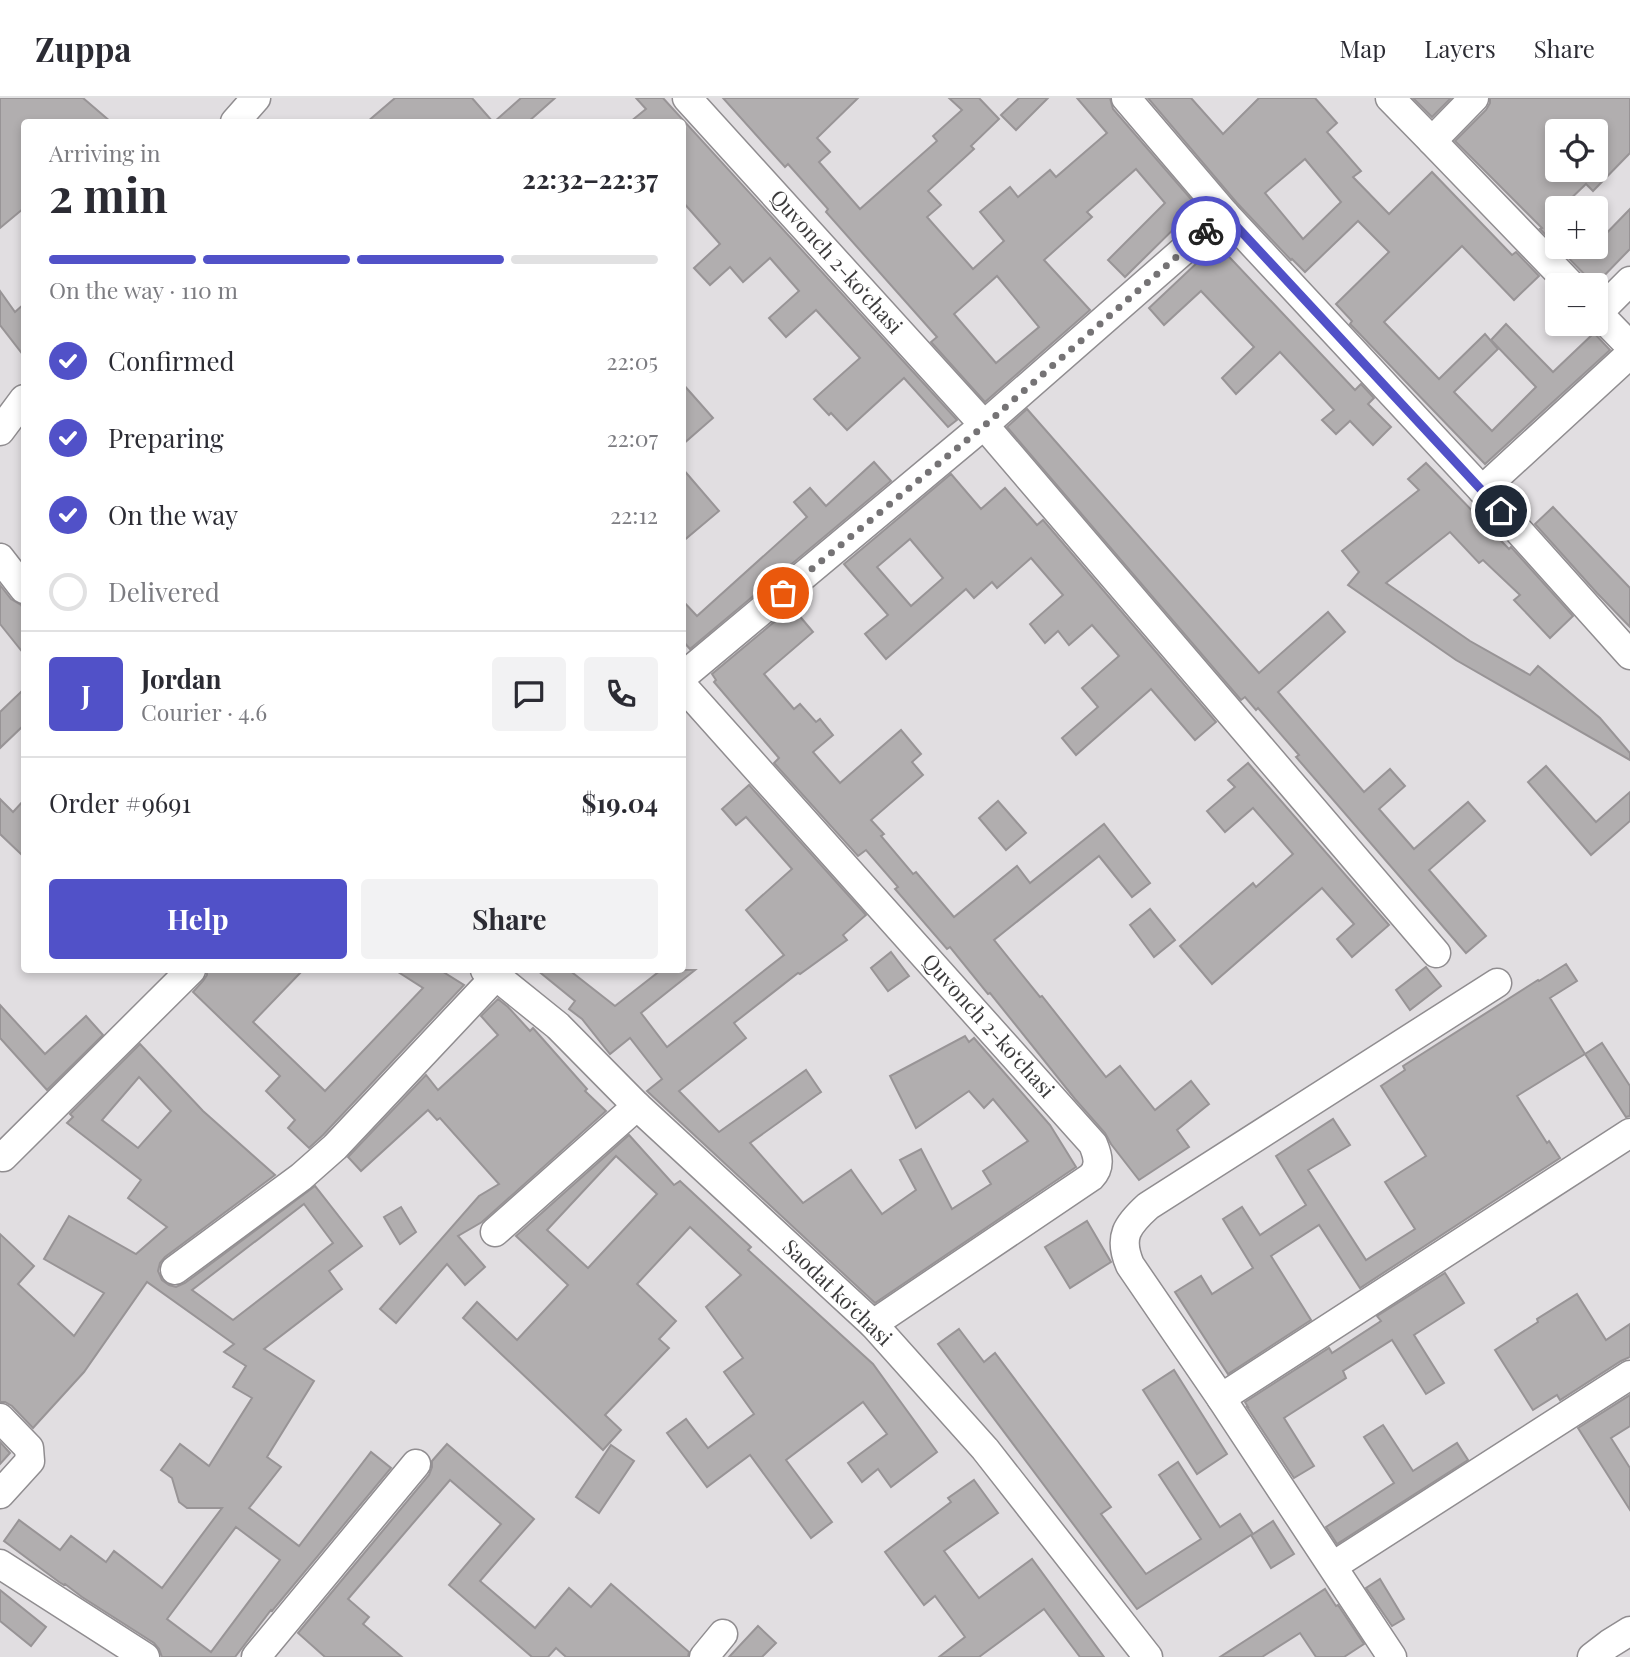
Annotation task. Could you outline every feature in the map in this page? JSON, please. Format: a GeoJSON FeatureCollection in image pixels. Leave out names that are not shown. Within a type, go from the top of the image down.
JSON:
{"type":"FeatureCollection","features":[{"type":"Feature","properties":{"kind":"street"},"geometry":{"type":"LineString","coordinates":[[238,119],[256,98]]}},
{"type":"Feature","properties":{"kind":"street","name":"Quvonch 2-koʻchasi"},"geometry":{"type":"LineString","coordinates":[[687,98],[985,425],[1436,953]]}},
{"type":"Feature","properties":{"kind":"street"},"geometry":{"type":"LineString","coordinates":[[1126,98],[1225,214],[1482,490],[1630,655]]}},
{"type":"Feature","properties":{"kind":"street"},"geometry":{"type":"LineString","coordinates":[[1390,98],[1559,273]]}},
{"type":"Feature","properties":{"kind":"street"},"geometry":{"type":"LineString","coordinates":[[1432,141],[1474,98]]}},
{"type":"Feature","properties":{"kind":"street"},"geometry":{"type":"LineString","coordinates":[[686,674],[985,425],[1225,214]]}},
{"type":"Feature","properties":{"kind":"street"},"geometry":{"type":"LineString","coordinates":[[1608,302],[1630,281]]}},
{"type":"Feature","properties":{"kind":"street"},"geometry":{"type":"LineString","coordinates":[[1608,323],[1630,346]]}},
{"type":"Feature","properties":{"kind":"street"},"geometry":{"type":"LineString","coordinates":[[1482,490],[1630,354]]}},
{"type":"Feature","properties":{"kind":"street"},"geometry":{"type":"LineString","coordinates":[[0,431],[21,403]]}},
{"type":"Feature","properties":{"kind":"street"},"geometry":{"type":"LineString","coordinates":[[0,558],[21,585]]}},
{"type":"Feature","properties":{"kind":"street","name":"Quvonch 2-koʻchasi"},"geometry":{"type":"LineString","coordinates":[[686,689],[1084,1133],[1097,1153],[1098,1167],[1091,1177],[873,1324]]}},
{"type":"Feature","properties":{"kind":"street"},"geometry":{"type":"LineString","coordinates":[[4,1157],[188,973]]}},
{"type":"Feature","properties":{"kind":"street"},"geometry":{"type":"LineString","coordinates":[[175,1270],[301,1177],[335,1147],[490,973]]}},
{"type":"Feature","properties":{"kind":"street","name":"Saodat koʻchasi"},"geometry":{"type":"LineString","coordinates":[[490,973],[558,1026],[637,1106],[873,1324],[985,1449],[1148,1657]]}},
{"type":"Feature","properties":{"kind":"street"},"geometry":{"type":"LineString","coordinates":[[1392,1657],[1130,1265],[1124,1245],[1126,1231],[1132,1219],[1148,1206],[1497,983]]}},
{"type":"Feature","properties":{"kind":"street"},"geometry":{"type":"LineString","coordinates":[[495,1232],[637,1106]]}},
{"type":"Feature","properties":{"kind":"street"},"geometry":{"type":"LineString","coordinates":[[1221,1398],[1630,1133]]}},
{"type":"Feature","properties":{"kind":"street"},"geometry":{"type":"LineString","coordinates":[[1333,1566],[1630,1375]]}},
{"type":"Feature","properties":{"kind":"street"},"geometry":{"type":"LineString","coordinates":[[0,1418],[29,1448],[30,1461],[0,1494]]}},
{"type":"Feature","properties":{"kind":"street"},"geometry":{"type":"LineString","coordinates":[[256,1657],[416,1464]]}},
{"type":"Feature","properties":{"kind":"street"},"geometry":{"type":"LineString","coordinates":[[0,1564],[145,1657]]}},
{"type":"Feature","properties":{"kind":"street"},"geometry":{"type":"LineString","coordinates":[[1592,1657],[1630,1631]]}},
{"type":"Feature","properties":{"kind":"street"},"geometry":{"type":"LineString","coordinates":[[704,1657],[723,1634]]}},
{"type":"Feature","properties":{"kind":"building"},"geometry":{"type":"Polygon","coordinates":[[[0,98],[83,98],[108,119],[21,119],[21,210],[0,228],[0,98]]]}},
{"type":"Feature","properties":{"kind":"building"},"geometry":{"type":"Polygon","coordinates":[[[395,98],[472,98],[490,119],[370,119],[395,98]]]}},
{"type":"Feature","properties":{"kind":"building"},"geometry":{"type":"Polygon","coordinates":[[[521,98],[555,98],[531,119],[497,119],[521,98]]]}},
{"type":"Feature","properties":{"kind":"building"},"geometry":{"type":"Polygon","coordinates":[[[636,98],[663,98],[682,119],[634,119],[646,109],[636,98]]]}},
{"type":"Feature","properties":{"kind":"building"},"geometry":{"type":"Polygon","coordinates":[[[723,98],[858,98],[817,138],[830,152],[819,162],[860,209],[937,141],[933,136],[962,110],[949,98],[979,98],[999,119],[971,146],[974,149],[928,191],[941,205],[927,217],[973,269],[1004,241],[980,212],[1010,187],[1018,197],[1050,170],[1056,177],[1107,133],[1077,98],[1110,98],[1113,109],[1197,206],[1125,277],[1108,260],[1165,203],[1136,169],[1087,212],[1092,217],[1044,260],[1090,310],[985,402],[931,342],[937,337],[826,212],[828,209],[788,164],[785,167],[723,98]],[[997,276],[954,314],[996,363],[1039,327],[997,276]]]}},
{"type":"Feature","properties":{"kind":"building"},"geometry":{"type":"Polygon","coordinates":[[[1019,98],[1048,98],[1016,130],[1001,115],[1019,98]]]}},
{"type":"Feature","properties":{"kind":"building"},"geometry":{"type":"Polygon","coordinates":[[[1148,98],[1191,98],[1223,134],[1259,98],[1315,98],[1337,123],[1327,132],[1361,171],[1353,177],[1389,214],[1432,172],[1512,255],[1516,252],[1539,276],[1514,300],[1462,246],[1384,322],[1439,379],[1485,334],[1498,349],[1454,392],[1492,431],[1536,387],[1491,340],[1506,324],[1553,372],[1591,336],[1597,336],[1610,350],[1485,464],[1350,324],[1352,321],[1336,304],[1389,252],[1358,221],[1305,272],[1237,203],[1148,98]],[[1305,159],[1265,193],[1303,239],[1341,202],[1305,159]]]}},
{"type":"Feature","properties":{"kind":"building"},"geometry":{"type":"Polygon","coordinates":[[[1413,98],[1451,98],[1432,117],[1413,98]]]}},
{"type":"Feature","properties":{"kind":"building"},"geometry":{"type":"Polygon","coordinates":[[[1490,98],[1630,98],[1630,153],[1608,176],[1608,119],[1545,119],[1545,182],[1602,182],[1593,191],[1586,184],[1574,196],[1545,196],[1545,234],[1455,141],[1486,110],[1490,98]]]}},
{"type":"Feature","properties":{"kind":"building"},"geometry":{"type":"Polygon","coordinates":[[[686,123],[957,420],[948,427],[904,378],[847,430],[814,399],[860,358],[816,310],[786,337],[769,318],[799,291],[770,258],[743,282],[730,267],[710,285],[694,268],[720,244],[686,206],[686,123]]]}},
{"type":"Feature","properties":{"kind":"building"},"geometry":{"type":"Polygon","coordinates":[[[1630,209],[1630,249],[1607,273],[1583,273],[1569,259],[1608,259],[1608,232],[1630,209]]]}},
{"type":"Feature","properties":{"kind":"building"},"geometry":{"type":"Polygon","coordinates":[[[1217,244],[1355,390],[1361,384],[1374,398],[1368,404],[1391,427],[1373,445],[1350,421],[1336,434],[1322,420],[1334,410],[1280,352],[1236,394],[1222,378],[1254,347],[1201,291],[1164,325],[1149,308],[1217,244]]]}},
{"type":"Feature","properties":{"kind":"building"},"geometry":{"type":"Polygon","coordinates":[[[0,291],[15,312],[21,307],[21,352],[0,325],[0,291]]]}},
{"type":"Feature","properties":{"kind":"building"},"geometry":{"type":"Polygon","coordinates":[[[686,388],[713,418],[686,442],[686,388]]]}},
{"type":"Feature","properties":{"kind":"building"},"geometry":{"type":"Polygon","coordinates":[[[1027,409],[1259,673],[1328,612],[1345,632],[1278,692],[1364,792],[1390,769],[1405,786],[1379,809],[1414,849],[1468,802],[1485,821],[1429,870],[1486,936],[1466,953],[1296,757],[1299,755],[1258,708],[1256,710],[1245,697],[1241,700],[1007,427],[1027,409]]]}},
{"type":"Feature","properties":{"kind":"building"},"geometry":{"type":"Polygon","coordinates":[[[874,462],[891,481],[690,649],[686,644],[686,604],[697,616],[807,517],[794,502],[810,488],[826,506],[874,462]]]}},
{"type":"Feature","properties":{"kind":"building"},"geometry":{"type":"Polygon","coordinates":[[[1426,463],[1509,549],[1511,547],[1573,616],[1550,638],[1514,600],[1520,595],[1483,560],[1479,563],[1450,532],[1386,583],[1470,641],[1530,675],[1538,666],[1600,718],[1630,753],[1630,760],[1456,660],[1348,585],[1359,572],[1342,551],[1419,490],[1408,479],[1426,463]]]}},
{"type":"Feature","properties":{"kind":"building"},"geometry":{"type":"Polygon","coordinates":[[[686,473],[719,511],[686,539],[686,473]]]}},
{"type":"Feature","properties":{"kind":"building"},"geometry":{"type":"Polygon","coordinates":[[[951,474],[981,509],[1005,488],[1037,525],[1043,520],[1216,722],[1195,740],[1151,689],[1076,755],[1062,738],[1098,707],[1082,688],[1119,656],[1092,625],[1069,645],[1058,631],[1045,643],[1030,624],[1063,595],[1031,558],[997,588],[992,582],[974,598],[966,589],[886,659],[865,634],[888,615],[844,564],[951,474]],[[910,539],[877,567],[911,606],[943,578],[910,539]]]}},
{"type":"Feature","properties":{"kind":"building"},"geometry":{"type":"Polygon","coordinates":[[[1553,507],[1630,588],[1630,627],[1535,524],[1553,507]]]}},
{"type":"Feature","properties":{"kind":"building"},"geometry":{"type":"Polygon","coordinates":[[[0,585],[11,599],[21,605],[21,650],[0,624],[0,585]]]}},
{"type":"Feature","properties":{"kind":"building"},"geometry":{"type":"Polygon","coordinates":[[[792,607],[813,632],[764,674],[794,709],[800,704],[816,722],[820,719],[833,735],[813,752],[840,783],[901,730],[921,754],[912,762],[923,775],[871,820],[913,874],[916,872],[954,917],[1017,866],[1030,883],[1104,824],[1150,883],[1132,897],[1099,856],[994,940],[1106,1077],[1120,1066],[1155,1110],[1191,1081],[1209,1104],[1177,1130],[1189,1147],[1139,1180],[1105,1133],[990,993],[988,994],[950,947],[947,949],[895,889],[898,887],[866,850],[858,856],[774,763],[779,758],[714,682],[716,680],[712,674],[792,607]]]}},
{"type":"Feature","properties":{"kind":"building"},"geometry":{"type":"Polygon","coordinates":[[[21,692],[21,728],[0,748],[0,712],[21,692]]]}},
{"type":"Feature","properties":{"kind":"building"},"geometry":{"type":"Polygon","coordinates":[[[1248,763],[1389,925],[1352,957],[1337,939],[1354,924],[1322,888],[1212,984],[1180,946],[1253,883],[1256,887],[1293,854],[1253,808],[1225,832],[1207,811],[1235,787],[1228,780],[1248,763]]]}},
{"type":"Feature","properties":{"kind":"building"},"geometry":{"type":"Polygon","coordinates":[[[1546,766],[1596,822],[1630,792],[1630,821],[1591,855],[1528,782],[1546,766]]]}},
{"type":"Feature","properties":{"kind":"building"},"geometry":{"type":"Polygon","coordinates":[[[749,785],[866,915],[843,935],[847,940],[798,973],[734,1023],[746,1038],[679,1091],[719,1132],[806,1070],[821,1092],[750,1143],[803,1203],[851,1170],[882,1214],[916,1190],[900,1160],[921,1149],[952,1209],[991,1184],[983,1171],[1028,1141],[993,1099],[984,1108],[969,1091],[916,1128],[890,1076],[965,1036],[969,1042],[974,1038],[1050,1125],[1076,1167],[875,1303],[647,1091],[662,1079],[630,1038],[610,1054],[582,1019],[569,1009],[575,1001],[541,973],[573,973],[615,1006],[657,973],[686,973],[686,970],[695,970],[641,1013],[667,1047],[784,955],[746,910],[792,869],[746,817],[736,825],[722,809],[749,785]]]}},
{"type":"Feature","properties":{"kind":"building"},"geometry":{"type":"Polygon","coordinates":[[[0,799],[13,812],[21,803],[21,854],[0,834],[0,799]]]}},
{"type":"Feature","properties":{"kind":"building"},"geometry":{"type":"Polygon","coordinates":[[[998,801],[1026,833],[1006,850],[979,818],[998,801]]]}},
{"type":"Feature","properties":{"kind":"building"},"geometry":{"type":"Polygon","coordinates":[[[1150,909],[1175,940],[1154,957],[1130,925],[1150,909]]]}},
{"type":"Feature","properties":{"kind":"building"},"geometry":{"type":"Polygon","coordinates":[[[891,952],[909,976],[888,991],[871,968],[891,952]]]}},
{"type":"Feature","properties":{"kind":"building"},"geometry":{"type":"Polygon","coordinates":[[[1566,964],[1577,981],[1550,998],[1585,1054],[1517,1096],[1547,1143],[1549,1141],[1560,1158],[1360,1288],[1319,1225],[1271,1256],[1311,1320],[1228,1374],[1175,1292],[1201,1276],[1212,1294],[1253,1268],[1223,1219],[1242,1207],[1260,1235],[1306,1205],[1276,1156],[1333,1119],[1350,1145],[1308,1170],[1366,1260],[1415,1229],[1385,1182],[1426,1156],[1381,1086],[1405,1070],[1403,1066],[1566,964]]]}},
{"type":"Feature","properties":{"kind":"building"},"geometry":{"type":"Polygon","coordinates":[[[1426,967],[1441,986],[1410,1010],[1396,990],[1426,967]]]}},
{"type":"Feature","properties":{"kind":"building"},"geometry":{"type":"Polygon","coordinates":[[[300,973],[253,1022],[325,1091],[423,988],[400,973],[445,973],[464,985],[309,1148],[288,1128],[295,1120],[266,1091],[280,1076],[193,992],[207,975],[300,973]]]}},
{"type":"Feature","properties":{"kind":"building"},"geometry":{"type":"Polygon","coordinates":[[[498,999],[530,1031],[533,1028],[587,1089],[585,1091],[606,1111],[482,1222],[458,1236],[485,1267],[465,1285],[447,1264],[396,1323],[380,1309],[479,1196],[499,1184],[440,1118],[437,1120],[428,1110],[361,1171],[348,1157],[426,1075],[438,1090],[498,1035],[481,1016],[498,999]]]}},
{"type":"Feature","properties":{"kind":"building"},"geometry":{"type":"Polygon","coordinates":[[[0,1005],[45,1054],[86,1016],[103,1035],[47,1090],[0,1038],[0,1005]]]}},
{"type":"Feature","properties":{"kind":"building"},"geometry":{"type":"Polygon","coordinates":[[[1602,1043],[1630,1086],[1630,1116],[1626,1117],[1585,1054],[1602,1043]]]}},
{"type":"Feature","properties":{"kind":"building"},"geometry":{"type":"Polygon","coordinates":[[[140,1044],[203,1111],[275,1175],[165,1257],[158,1271],[162,1280],[169,1285],[176,1287],[185,1283],[315,1186],[362,1246],[329,1271],[342,1289],[264,1349],[314,1381],[267,1457],[281,1467],[249,1508],[299,1546],[371,1452],[391,1468],[271,1610],[235,1657],[162,1657],[154,1643],[59,1582],[4,1541],[19,1520],[60,1550],[71,1536],[106,1562],[114,1551],[162,1588],[222,1508],[187,1508],[179,1502],[172,1478],[161,1470],[180,1444],[209,1466],[252,1398],[233,1387],[246,1366],[224,1352],[234,1344],[147,1282],[84,1372],[33,1428],[12,1406],[0,1402],[0,1234],[34,1266],[18,1284],[74,1336],[104,1293],[44,1259],[69,1216],[136,1254],[167,1227],[128,1198],[141,1180],[67,1123],[73,1117],[70,1114],[140,1044]],[[139,1077],[102,1120],[138,1148],[171,1111],[139,1077]],[[304,1204],[192,1290],[233,1320],[333,1243],[304,1204]],[[236,1527],[167,1619],[211,1652],[280,1560],[236,1527]]]}},
{"type":"Feature","properties":{"kind":"building"},"geometry":{"type":"Polygon","coordinates":[[[629,1135],[674,1185],[680,1181],[751,1247],[748,1250],[873,1364],[937,1452],[891,1487],[878,1469],[862,1482],[848,1463],[887,1434],[863,1402],[786,1460],[832,1522],[811,1538],[750,1455],[707,1487],[667,1433],[686,1419],[708,1448],[754,1414],[724,1372],[743,1358],[706,1307],[741,1275],[690,1227],[637,1284],[676,1321],[659,1339],[669,1348],[605,1415],[621,1430],[603,1450],[463,1318],[477,1302],[517,1340],[568,1285],[516,1236],[629,1135]],[[616,1156],[547,1230],[588,1268],[657,1194],[616,1156]]]}},
{"type":"Feature","properties":{"kind":"building"},"geometry":{"type":"Polygon","coordinates":[[[401,1207],[416,1232],[400,1244],[384,1217],[401,1207]]]}},
{"type":"Feature","properties":{"kind":"building"},"geometry":{"type":"Polygon","coordinates":[[[1087,1221],[1111,1262],[1070,1288],[1045,1247],[1087,1221]]]}},
{"type":"Feature","properties":{"kind":"building"},"geometry":{"type":"Polygon","coordinates":[[[1445,1273],[1464,1303],[1414,1335],[1444,1383],[1426,1394],[1392,1340],[1343,1371],[1346,1378],[1284,1418],[1314,1466],[1294,1478],[1245,1402],[1329,1348],[1332,1353],[1381,1321],[1377,1316],[1445,1273]]]}},
{"type":"Feature","properties":{"kind":"building"},"geometry":{"type":"Polygon","coordinates":[[[1577,1294],[1606,1340],[1630,1324],[1630,1357],[1560,1400],[1557,1395],[1533,1410],[1495,1350],[1577,1294]]]}},
{"type":"Feature","properties":{"kind":"building"},"geometry":{"type":"Polygon","coordinates":[[[959,1329],[984,1362],[995,1353],[1111,1507],[1101,1514],[1146,1574],[1201,1539],[1159,1475],[1178,1462],[1220,1527],[1240,1514],[1253,1534],[1273,1521],[1294,1554],[1271,1568],[1251,1535],[1137,1609],[938,1344],[959,1329]]]}},
{"type":"Feature","properties":{"kind":"building"},"geometry":{"type":"Polygon","coordinates":[[[1174,1370],[1227,1454],[1197,1474],[1143,1390],[1174,1370]]]}},
{"type":"Feature","properties":{"kind":"building"},"geometry":{"type":"Polygon","coordinates":[[[1630,1395],[1630,1426],[1611,1438],[1630,1468],[1630,1510],[1578,1428],[1630,1395]]]}},
{"type":"Feature","properties":{"kind":"building"},"geometry":{"type":"Polygon","coordinates":[[[1383,1425],[1413,1471],[1457,1443],[1468,1460],[1337,1544],[1326,1527],[1394,1483],[1364,1437],[1383,1425]]]}},
{"type":"Feature","properties":{"kind":"building"},"geometry":{"type":"Polygon","coordinates":[[[0,1442],[10,1453],[0,1464],[0,1442]]]}},
{"type":"Feature","properties":{"kind":"building"},"geometry":{"type":"Polygon","coordinates":[[[447,1444],[534,1519],[480,1581],[535,1628],[569,1588],[591,1607],[611,1584],[689,1652],[688,1657],[566,1657],[556,1648],[548,1657],[532,1657],[449,1585],[501,1524],[450,1480],[348,1599],[369,1617],[363,1624],[402,1657],[325,1657],[298,1633],[429,1475],[432,1461],[447,1444]]]}},
{"type":"Feature","properties":{"kind":"building"},"geometry":{"type":"Polygon","coordinates":[[[611,1445],[634,1461],[599,1513],[576,1497],[611,1445]]]}},
{"type":"Feature","properties":{"kind":"building"},"geometry":{"type":"Polygon","coordinates":[[[974,1480],[998,1513],[944,1551],[979,1598],[1032,1559],[1104,1657],[1080,1657],[1044,1609],[979,1657],[939,1657],[965,1637],[935,1596],[924,1605],[885,1552],[951,1502],[948,1498],[974,1480]]]}},
{"type":"Feature","properties":{"kind":"building"},"geometry":{"type":"Polygon","coordinates":[[[1380,1579],[1404,1619],[1392,1626],[1366,1588],[1380,1579]]]}},
{"type":"Feature","properties":{"kind":"building"},"geometry":{"type":"Polygon","coordinates":[[[1325,1589],[1364,1644],[1344,1657],[1316,1657],[1300,1633],[1262,1657],[1220,1657],[1325,1589]]]}},
{"type":"Feature","properties":{"kind":"building"},"geometry":{"type":"Polygon","coordinates":[[[0,1590],[46,1627],[31,1646],[0,1621],[0,1590]]]}},
{"type":"Feature","properties":{"kind":"building"},"geometry":{"type":"Polygon","coordinates":[[[758,1626],[776,1643],[762,1657],[729,1657],[758,1626]]]}},
{"type":"Feature","properties":{"kind":"way so far"},"geometry":{"type":"LineString","coordinates":[[783,593],[985,425],[1206,231]]}},
{"type":"Feature","properties":{"kind":"route"},"geometry":{"type":"LineString","coordinates":[[1206,231],[1225,214],[1501,511]]}}]}
